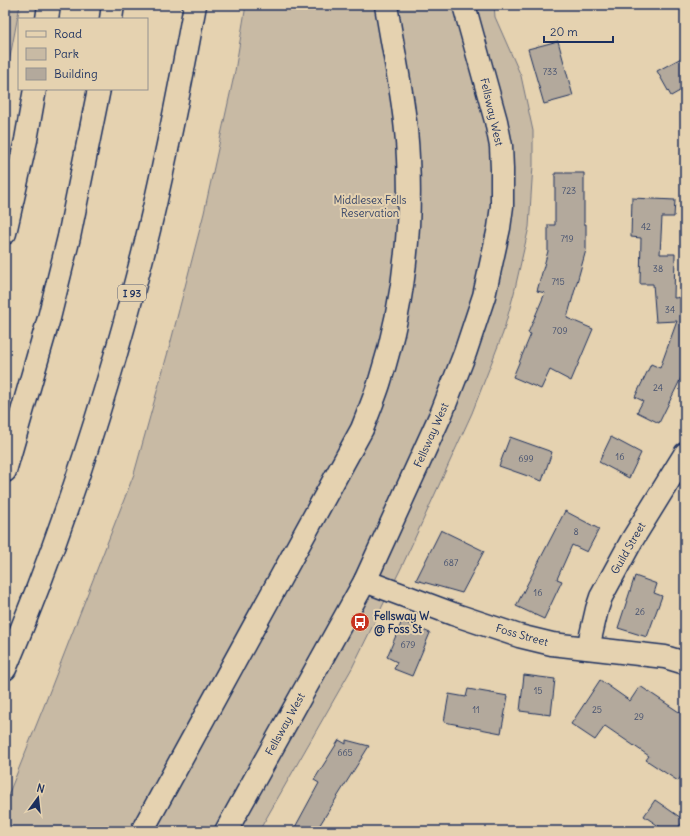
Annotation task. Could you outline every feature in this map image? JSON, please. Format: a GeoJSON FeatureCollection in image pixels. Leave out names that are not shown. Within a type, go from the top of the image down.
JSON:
{"type":"FeatureCollection","features":[{"type":"Feature","properties":{"kind":"main road"},"geometry":{"type":"LineString","coordinates":[[47,18],[50,5]]}},
{"type":"Feature","properties":{"kind":"main road"},"geometry":{"type":"LineString","coordinates":[[111,18],[113,5]]}},
{"type":"Feature","properties":{"kind":"main road","name":"I 93"},"geometry":{"type":"LineString","coordinates":[[5,669],[43,574],[68,505],[97,417],[121,335],[143,254],[162,172],[195,5]]}},
{"type":"Feature","properties":{"kind":"main road"},"geometry":{"type":"LineString","coordinates":[[142,831],[362,429],[379,384],[396,321],[403,276],[409,191],[406,137],[386,5]]}},
{"type":"Feature","properties":{"kind":"main road","name":"Fellsway West"},"geometry":{"type":"LineString","coordinates":[[226,831],[365,581],[442,412],[484,296],[498,235],[502,206],[501,146],[496,121],[464,5]]}},
{"type":"Feature","properties":{"kind":"main road"},"geometry":{"type":"LineString","coordinates":[[5,233],[26,140],[35,90]]}},
{"type":"Feature","properties":{"kind":"main road"},"geometry":{"type":"LineString","coordinates":[[5,471],[49,318],[62,266],[99,90]]}},
{"type":"Feature","properties":{"kind":"main road","name":"Guild Street"},"geometry":{"type":"LineString","coordinates":[[588,648],[601,597],[632,540],[685,454]]}},
{"type":"Feature","properties":{"kind":"main road","name":"Foss Street"},"geometry":{"type":"LineString","coordinates":[[365,581],[453,614],[519,636],[552,644],[665,658],[685,663]]}},
{"type":"Feature","properties":{"kind":"green space"},"geometry":{"type":"Polygon","coordinates":[[[5,5],[20,5],[5,83],[5,5]]]}},
{"type":"Feature","properties":{"kind":"green space","name":"Middlesex Fells Reservation"},"geometry":{"type":"Polygon","coordinates":[[[246,5],[494,5],[495,17],[521,76],[533,131],[533,165],[529,227],[503,333],[472,413],[403,564],[352,668],[259,831],[5,831],[5,803],[134,474],[171,341],[204,213],[235,71],[246,5]]]}},
{"type":"Feature","properties":{"kind":"building"},"geometry":{"type":"Polygon","coordinates":[[[558,41],[573,96],[544,104],[528,49],[558,41]]]}},
{"type":"Feature","properties":{"kind":"building"},"geometry":{"type":"Polygon","coordinates":[[[685,56],[685,88],[671,96],[657,71],[685,56]]]}},
{"type":"Feature","properties":{"kind":"building"},"geometry":{"type":"Polygon","coordinates":[[[555,173],[584,173],[584,224],[586,224],[586,250],[567,318],[593,329],[571,381],[550,370],[541,389],[513,377],[531,334],[528,333],[545,293],[537,291],[548,251],[548,225],[555,225],[555,173]]]}},
{"type":"Feature","properties":{"kind":"building"},"geometry":{"type":"Polygon","coordinates":[[[632,198],[675,200],[674,217],[662,217],[660,254],[675,254],[674,298],[685,297],[685,370],[659,423],[637,412],[643,401],[635,397],[651,364],[660,368],[677,321],[656,322],[653,284],[640,284],[641,238],[631,237],[632,198]]]}},
{"type":"Feature","properties":{"kind":"building"},"geometry":{"type":"Polygon","coordinates":[[[510,437],[552,452],[542,481],[499,466],[510,437]]]}},
{"type":"Feature","properties":{"kind":"building"},"geometry":{"type":"Polygon","coordinates":[[[611,437],[641,453],[629,478],[599,462],[611,437]]]}},
{"type":"Feature","properties":{"kind":"building"},"geometry":{"type":"Polygon","coordinates":[[[565,511],[599,529],[587,552],[572,545],[557,579],[562,581],[544,619],[516,606],[565,511]]]}},
{"type":"Feature","properties":{"kind":"building"},"geometry":{"type":"Polygon","coordinates":[[[441,530],[484,551],[462,593],[416,580],[441,530]]]}},
{"type":"Feature","properties":{"kind":"building"},"geometry":{"type":"Polygon","coordinates":[[[635,576],[657,584],[654,593],[662,596],[647,637],[618,628],[635,576]]]}},
{"type":"Feature","properties":{"kind":"building"},"geometry":{"type":"Polygon","coordinates":[[[402,621],[430,633],[412,676],[394,669],[397,662],[387,657],[402,621]]]}},
{"type":"Feature","properties":{"kind":"building"},"geometry":{"type":"Polygon","coordinates":[[[524,675],[555,679],[551,715],[520,711],[524,675]]]}},
{"type":"Feature","properties":{"kind":"building"},"geometry":{"type":"Polygon","coordinates":[[[600,680],[630,701],[640,686],[685,716],[685,770],[678,781],[646,760],[649,756],[605,726],[595,740],[571,724],[600,680]]]}},
{"type":"Feature","properties":{"kind":"building"},"geometry":{"type":"Polygon","coordinates":[[[468,689],[508,696],[501,733],[444,722],[449,694],[466,697],[468,689]]]}},
{"type":"Feature","properties":{"kind":"building"},"geometry":{"type":"Polygon","coordinates":[[[339,740],[346,744],[346,740],[369,746],[316,831],[293,831],[319,783],[314,780],[339,740]]]}},
{"type":"Feature","properties":{"kind":"building"},"geometry":{"type":"Polygon","coordinates":[[[655,800],[684,820],[676,831],[666,831],[644,816],[655,800]]]}},
{"type":"Feature","properties":{"kind":"place","name":"Fellsway W @ Foss St"},"geometry":{"type":"Point","coordinates":[360,622]}}]}
